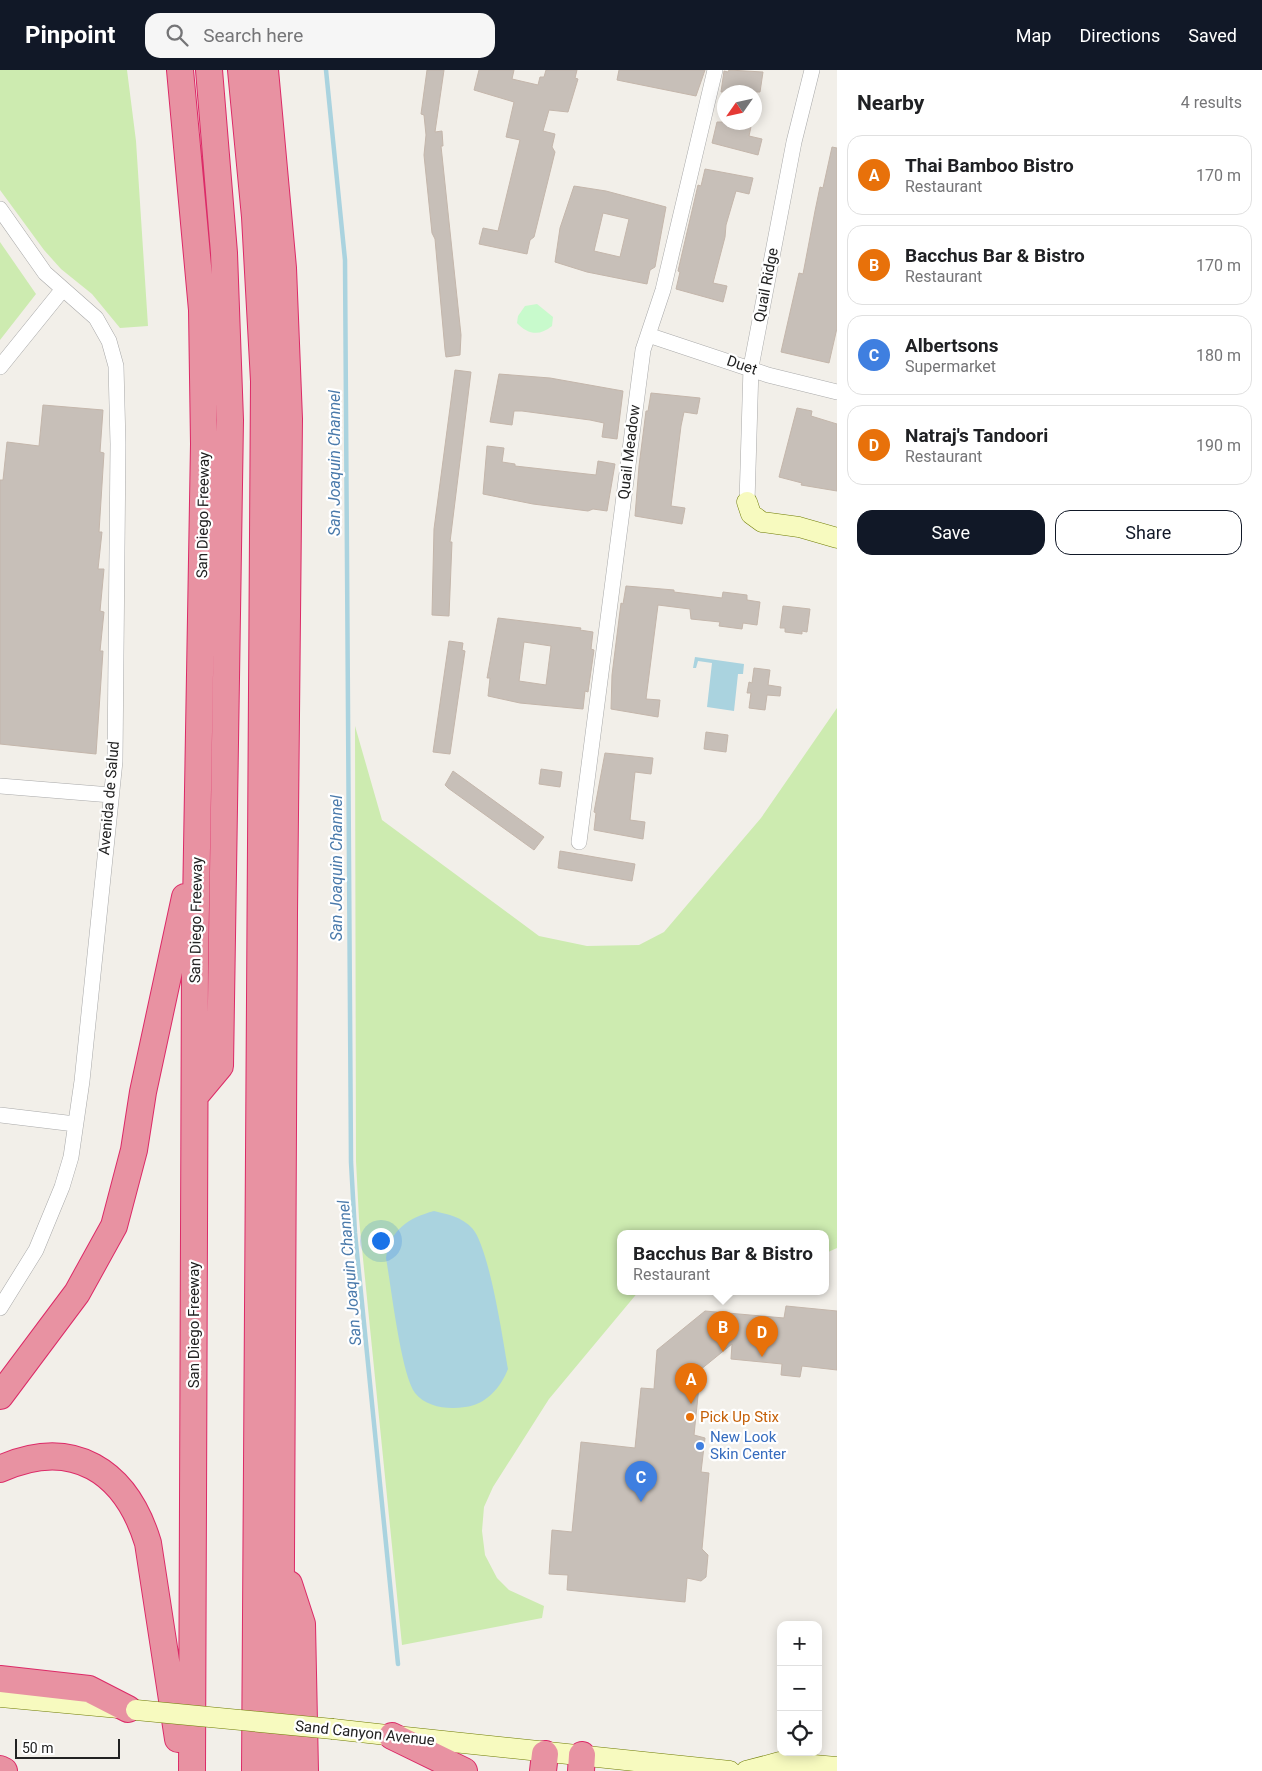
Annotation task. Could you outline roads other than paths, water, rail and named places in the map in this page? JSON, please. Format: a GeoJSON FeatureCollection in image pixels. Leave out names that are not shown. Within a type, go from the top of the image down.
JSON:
{"type":"FeatureCollection","features":[{"type":"Feature","properties":{"kind":"highway","name":"San Diego Freeway"},"geometry":{"type":"LineString","coordinates":[[180,70],[203,319],[204,444],[194,1096],[192,1771]]}},
{"type":"Feature","properties":{"kind":"highway"},"geometry":{"type":"LineString","coordinates":[[194,1096],[220,1066],[230,420],[224,253],[209,70]]}},
{"type":"Feature","properties":{"kind":"highway"},"geometry":{"type":"LineString","coordinates":[[241,70],[255,217],[264,381],[254,1771]]}},
{"type":"Feature","properties":{"kind":"highway"},"geometry":{"type":"LineString","coordinates":[[265,70],[283,268],[289,419],[280,1771]]}},
{"type":"Feature","properties":{"kind":"highway"},"geometry":{"type":"LineString","coordinates":[[0,1396],[77,1293],[114,1226],[134,1150],[143,1092],[197,841]]}},
{"type":"Feature","properties":{"kind":"highway"},"geometry":{"type":"LineString","coordinates":[[0,1469],[38,1456],[73,1459],[104,1473],[120,1487],[132,1503],[140,1518],[148,1543],[183,1771]]}},
{"type":"Feature","properties":{"kind":"highway"},"geometry":{"type":"LineString","coordinates":[[280,1556],[302,1624],[305,1771]]}},
{"type":"Feature","properties":{"kind":"highway"},"geometry":{"type":"LineString","coordinates":[[0,1679],[89,1689],[132,1710]]}},
{"type":"Feature","properties":{"kind":"highway"},"geometry":{"type":"LineString","coordinates":[[392,1736],[464,1771]]}},
{"type":"Feature","properties":{"kind":"highway"},"geometry":{"type":"LineString","coordinates":[[0,1769],[4,1771]]}},
{"type":"Feature","properties":{"kind":"main road"},"geometry":{"type":"LineString","coordinates":[[747,502],[751,514],[762,522],[798,527],[837,538]]}},
{"type":"Feature","properties":{"kind":"main road","name":"Sand Canyon Avenue"},"geometry":{"type":"LineString","coordinates":[[0,1696],[392,1736],[544,1762],[730,1771]]}},
{"type":"Feature","properties":{"kind":"main road"},"geometry":{"type":"LineString","coordinates":[[746,1771],[780,1762],[837,1767]]}},
{"type":"Feature","properties":{"kind":"street","name":"Quail Meadow"},"geometry":{"type":"LineString","coordinates":[[579,842],[643,350],[663,290],[715,70]]}},
{"type":"Feature","properties":{"kind":"street","name":"Quail Ridge"},"geometry":{"type":"LineString","coordinates":[[747,502],[751,367],[794,142],[812,70]]}},
{"type":"Feature","properties":{"kind":"street","name":"Avenida de Salud"},"geometry":{"type":"LineString","coordinates":[[0,209],[45,273],[96,318],[109,340],[116,366],[118,444],[114,761],[92,998],[76,1124],[62,1187],[40,1241],[0,1308]]}},
{"type":"Feature","properties":{"kind":"street"},"geometry":{"type":"LineString","coordinates":[[0,367],[63,288]]}},
{"type":"Feature","properties":{"kind":"street","name":"Duet"},"geometry":{"type":"LineString","coordinates":[[648,335],[751,367],[768,375],[837,392]]}},
{"type":"Feature","properties":{"kind":"street"},"geometry":{"type":"LineString","coordinates":[[0,786],[111,795]]}},
{"type":"Feature","properties":{"kind":"street"},"geometry":{"type":"LineString","coordinates":[[0,1115],[76,1124]]}},
{"type":"Feature","properties":{"kind":"water"},"geometry":{"type":"Polygon","coordinates":[[[695,657],[744,664],[743,674],[738,674],[734,711],[707,707],[712,663],[698,661],[696,668],[693,668],[695,657]]]}},
{"type":"Feature","properties":{"kind":"water"},"geometry":{"type":"Polygon","coordinates":[[[434,1211],[454,1216],[472,1228],[478,1238],[490,1273],[499,1316],[508,1369],[492,1394],[473,1406],[452,1408],[425,1402],[415,1393],[410,1383],[401,1349],[386,1258],[388,1248],[396,1233],[408,1222],[434,1211]]]}},
{"type":"Feature","properties":{"kind":"waterway","name":"San Joaquin Channel"},"geometry":{"type":"LineString","coordinates":[[326,70],[345,260],[351,1162],[355,1233],[398,1664]]}},
{"type":"Feature","properties":{"kind":"place","name":"Bacchus Bar & Bistro"},"geometry":{"type":"Point","coordinates":[723,1352]}},
{"type":"Feature","properties":{"kind":"place","name":"Natraj's Tandoori"},"geometry":{"type":"Point","coordinates":[762,1357]}},
{"type":"Feature","properties":{"kind":"place","name":"Thai Bamboo Bistro"},"geometry":{"type":"Point","coordinates":[691,1404]}},
{"type":"Feature","properties":{"kind":"place","name":"Pick Up Stix"},"geometry":{"type":"Point","coordinates":[690,1417]}},
{"type":"Feature","properties":{"kind":"place","name":"New Look Skin Center"},"geometry":{"type":"Point","coordinates":[700,1446]}},
{"type":"Feature","properties":{"kind":"place","name":"Albertsons"},"geometry":{"type":"Point","coordinates":[641,1502]}}]}
